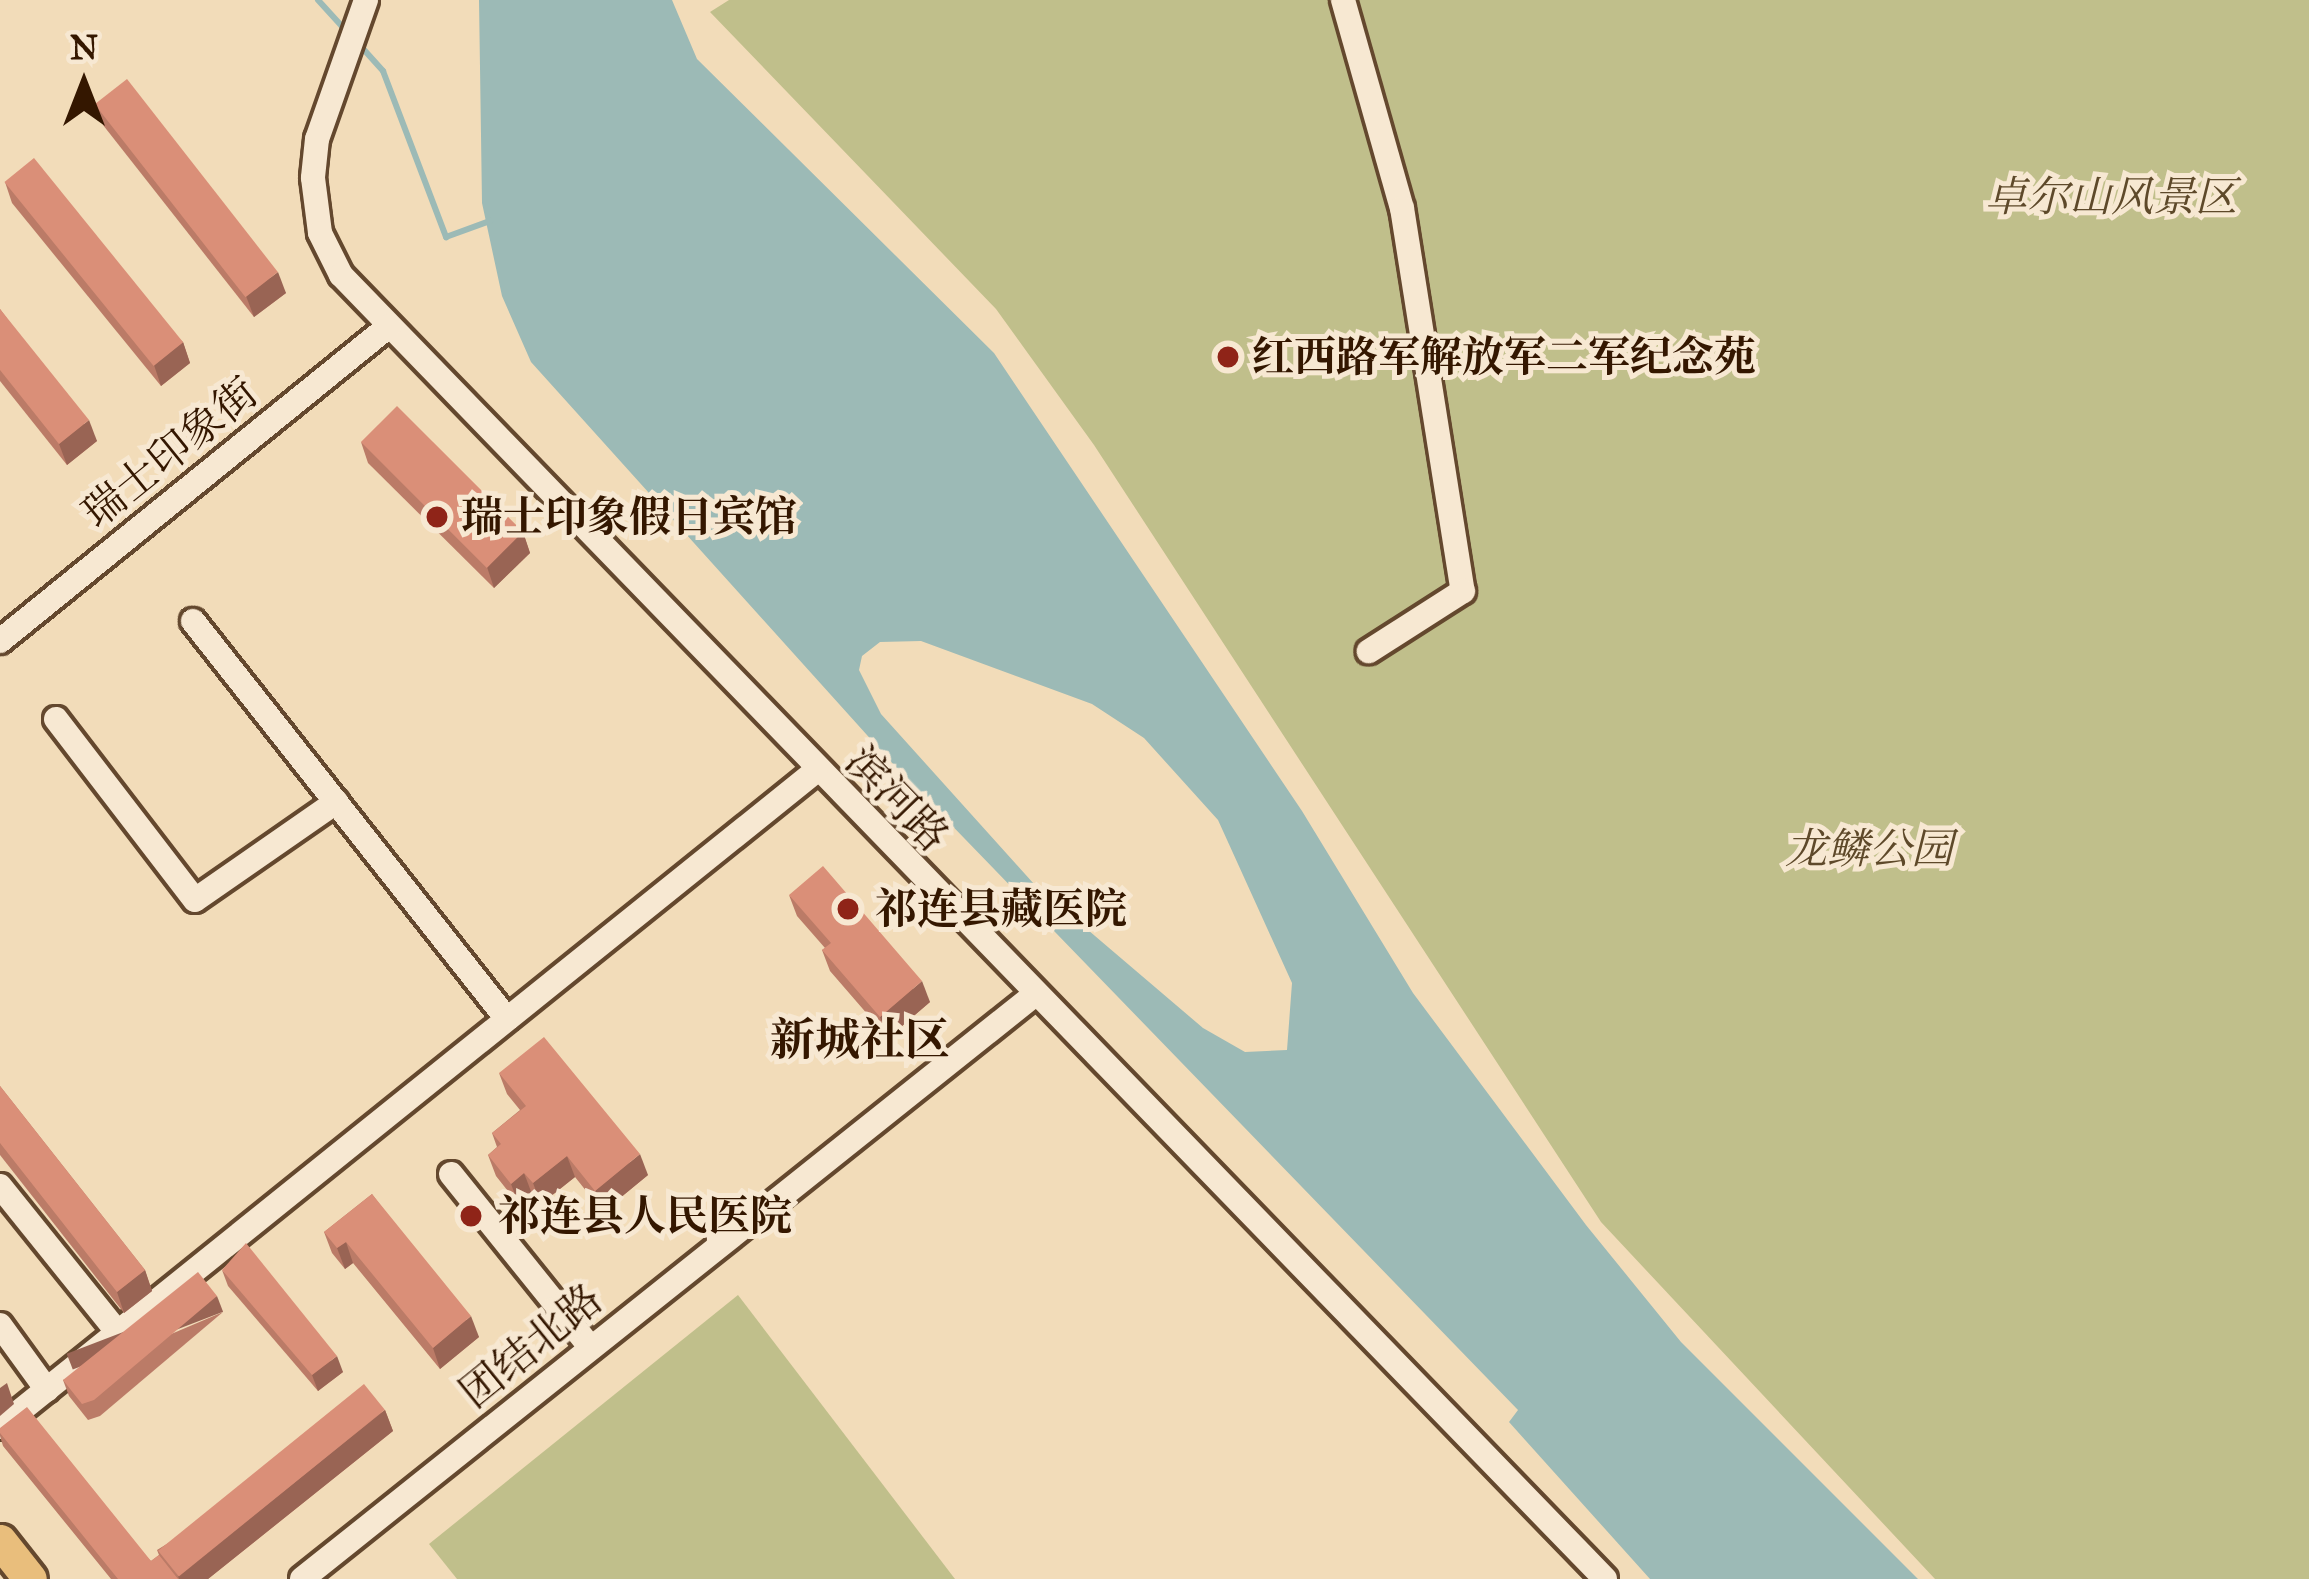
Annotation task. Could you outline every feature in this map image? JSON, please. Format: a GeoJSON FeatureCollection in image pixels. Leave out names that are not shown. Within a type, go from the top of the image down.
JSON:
{"type":"FeatureCollection","features":[{"type":"Feature","properties":{"kind":"main road"},"geometry":{"type":"LineString","coordinates":[[0,1540],[31,1579]]}},
{"type":"Feature","properties":{"kind":"street","name":"滨河路"},"geometry":{"type":"LineString","coordinates":[[366,0],[317,140],[320,233],[340,275],[816,771],[1605,1579]]}},
{"type":"Feature","properties":{"kind":"street"},"geometry":{"type":"LineString","coordinates":[[1343,0],[1402,208],[1463,591],[1369,651]]}},
{"type":"Feature","properties":{"kind":"street","name":"瑞士印象街"},"geometry":{"type":"LineString","coordinates":[[0,641],[389,326]]}},
{"type":"Feature","properties":{"kind":"street"},"geometry":{"type":"LineString","coordinates":[[193,621],[507,1019]]}},
{"type":"Feature","properties":{"kind":"street"},"geometry":{"type":"LineString","coordinates":[[56,719],[195,900],[336,802]]}},
{"type":"Feature","properties":{"kind":"street"},"geometry":{"type":"LineString","coordinates":[[0,1426],[118,1334],[235,1231],[816,771]]}},
{"type":"Feature","properties":{"kind":"street","name":"团结北路"},"geometry":{"type":"LineString","coordinates":[[302,1579],[1034,995]]}},
{"type":"Feature","properties":{"kind":"street"},"geometry":{"type":"LineString","coordinates":[[451,1174],[591,1348]]}},
{"type":"Feature","properties":{"kind":"street"},"geometry":{"type":"LineString","coordinates":[[0,1186],[118,1334]]}},
{"type":"Feature","properties":{"kind":"street"},"geometry":{"type":"LineString","coordinates":[[0,1325],[47,1390]]}},
{"type":"Feature","properties":{"kind":"green space","name":"龙鳞公园"},"geometry":{"type":"Polygon","coordinates":[[[729,0],[2309,0],[2309,1579],[1935,1579],[1601,1222],[1094,445],[996,309],[710,12],[729,0]]]}},
{"type":"Feature","properties":{"kind":"green space"},"geometry":{"type":"Polygon","coordinates":[[[738,1295],[955,1579],[457,1579],[429,1544],[738,1295]]]}},
{"type":"Feature","properties":{"kind":"water"},"geometry":{"type":"Polygon","coordinates":[[[479,0],[672,0],[697,59],[994,353],[1302,811],[1413,993],[1586,1225],[1681,1342],[1918,1579],[1650,1579],[1509,1422],[1518,1410],[903,775],[531,362],[502,296],[482,203],[479,0]],[[921,641],[880,642],[862,656],[859,670],[881,714],[1034,884],[1203,1028],[1245,1052],[1287,1050],[1292,983],[1218,820],[1144,738],[1092,704],[921,641]]]}},
{"type":"Feature","properties":{"kind":"building"},"geometry":{"type":"Polygon","coordinates":[[[127,79],[278,272],[246,297],[95,104],[127,79]]]}},
{"type":"Feature","properties":{"kind":"building"},"geometry":{"type":"Polygon","coordinates":[[[34,158],[183,342],[154,366],[4,182],[34,158]]]}},
{"type":"Feature","properties":{"kind":"building"},"geometry":{"type":"Polygon","coordinates":[[[0,309],[89,420],[59,444],[0,370],[0,309]]]}},
{"type":"Feature","properties":{"kind":"building"},"geometry":{"type":"Polygon","coordinates":[[[397,406],[523,532],[487,568],[361,442],[397,406]]]}},
{"type":"Feature","properties":{"kind":"building"},"geometry":{"type":"Polygon","coordinates":[[[823,866],[922,981],[880,1017],[822,950],[831,943],[789,895],[823,866]]]}},
{"type":"Feature","properties":{"kind":"building"},"geometry":{"type":"Polygon","coordinates":[[[544,1037],[640,1154],[595,1191],[567,1156],[533,1183],[524,1173],[511,1184],[488,1155],[501,1144],[492,1133],[526,1106],[499,1073],[544,1037]]]}},
{"type":"Feature","properties":{"kind":"building"},"geometry":{"type":"Polygon","coordinates":[[[0,1086],[145,1270],[117,1292],[0,1143],[0,1086]]]}},
{"type":"Feature","properties":{"kind":"building"},"geometry":{"type":"Polygon","coordinates":[[[372,1194],[471,1316],[433,1348],[346,1242],[337,1248],[324,1232],[372,1194]]]}},
{"type":"Feature","properties":{"kind":"building"},"geometry":{"type":"Polygon","coordinates":[[[246,1243],[337,1356],[312,1375],[222,1270],[246,1243]]]}},
{"type":"Feature","properties":{"kind":"building"},"geometry":{"type":"Polygon","coordinates":[[[198,1272],[217,1296],[94,1400],[82,1404],[63,1380],[198,1272]]]}},
{"type":"Feature","properties":{"kind":"building"},"geometry":{"type":"Polygon","coordinates":[[[364,1384],[385,1410],[179,1576],[158,1551],[364,1384]]]}},
{"type":"Feature","properties":{"kind":"building"},"geometry":{"type":"Polygon","coordinates":[[[27,1407],[151,1561],[159,1555],[178,1579],[118,1579],[0,1433],[0,1428],[27,1407]]]}},
{"type":"Feature","properties":{"kind":"waterway"},"geometry":{"type":"LineString","coordinates":[[318,0],[348,33]]}},
{"type":"Feature","properties":{"kind":"waterway"},"geometry":{"type":"LineString","coordinates":[[357,42],[383,71],[446,237],[490,221]]}},
{"type":"Feature","properties":{"kind":"place","name":"红西路军解放军二军纪念苑"},"geometry":{"type":"Point","coordinates":[1228,357]}},
{"type":"Feature","properties":{"kind":"place","name":"瑞士印象假日宾馆"},"geometry":{"type":"Point","coordinates":[437,517]}},
{"type":"Feature","properties":{"kind":"place","name":"祁连县藏医院"},"geometry":{"type":"Point","coordinates":[848,909]}},
{"type":"Feature","properties":{"kind":"place","name":"祁连县人民医院"},"geometry":{"type":"Point","coordinates":[471,1216]}},
{"type":"Feature","properties":{"kind":"district","name":"新城社区"},"geometry":{"type":"Point","coordinates":[860,1040]}},
{"type":"Feature","properties":{"kind":"park label","name":"卓尔山风景区"},"geometry":{"type":"Point","coordinates":[2111,197]}}]}
